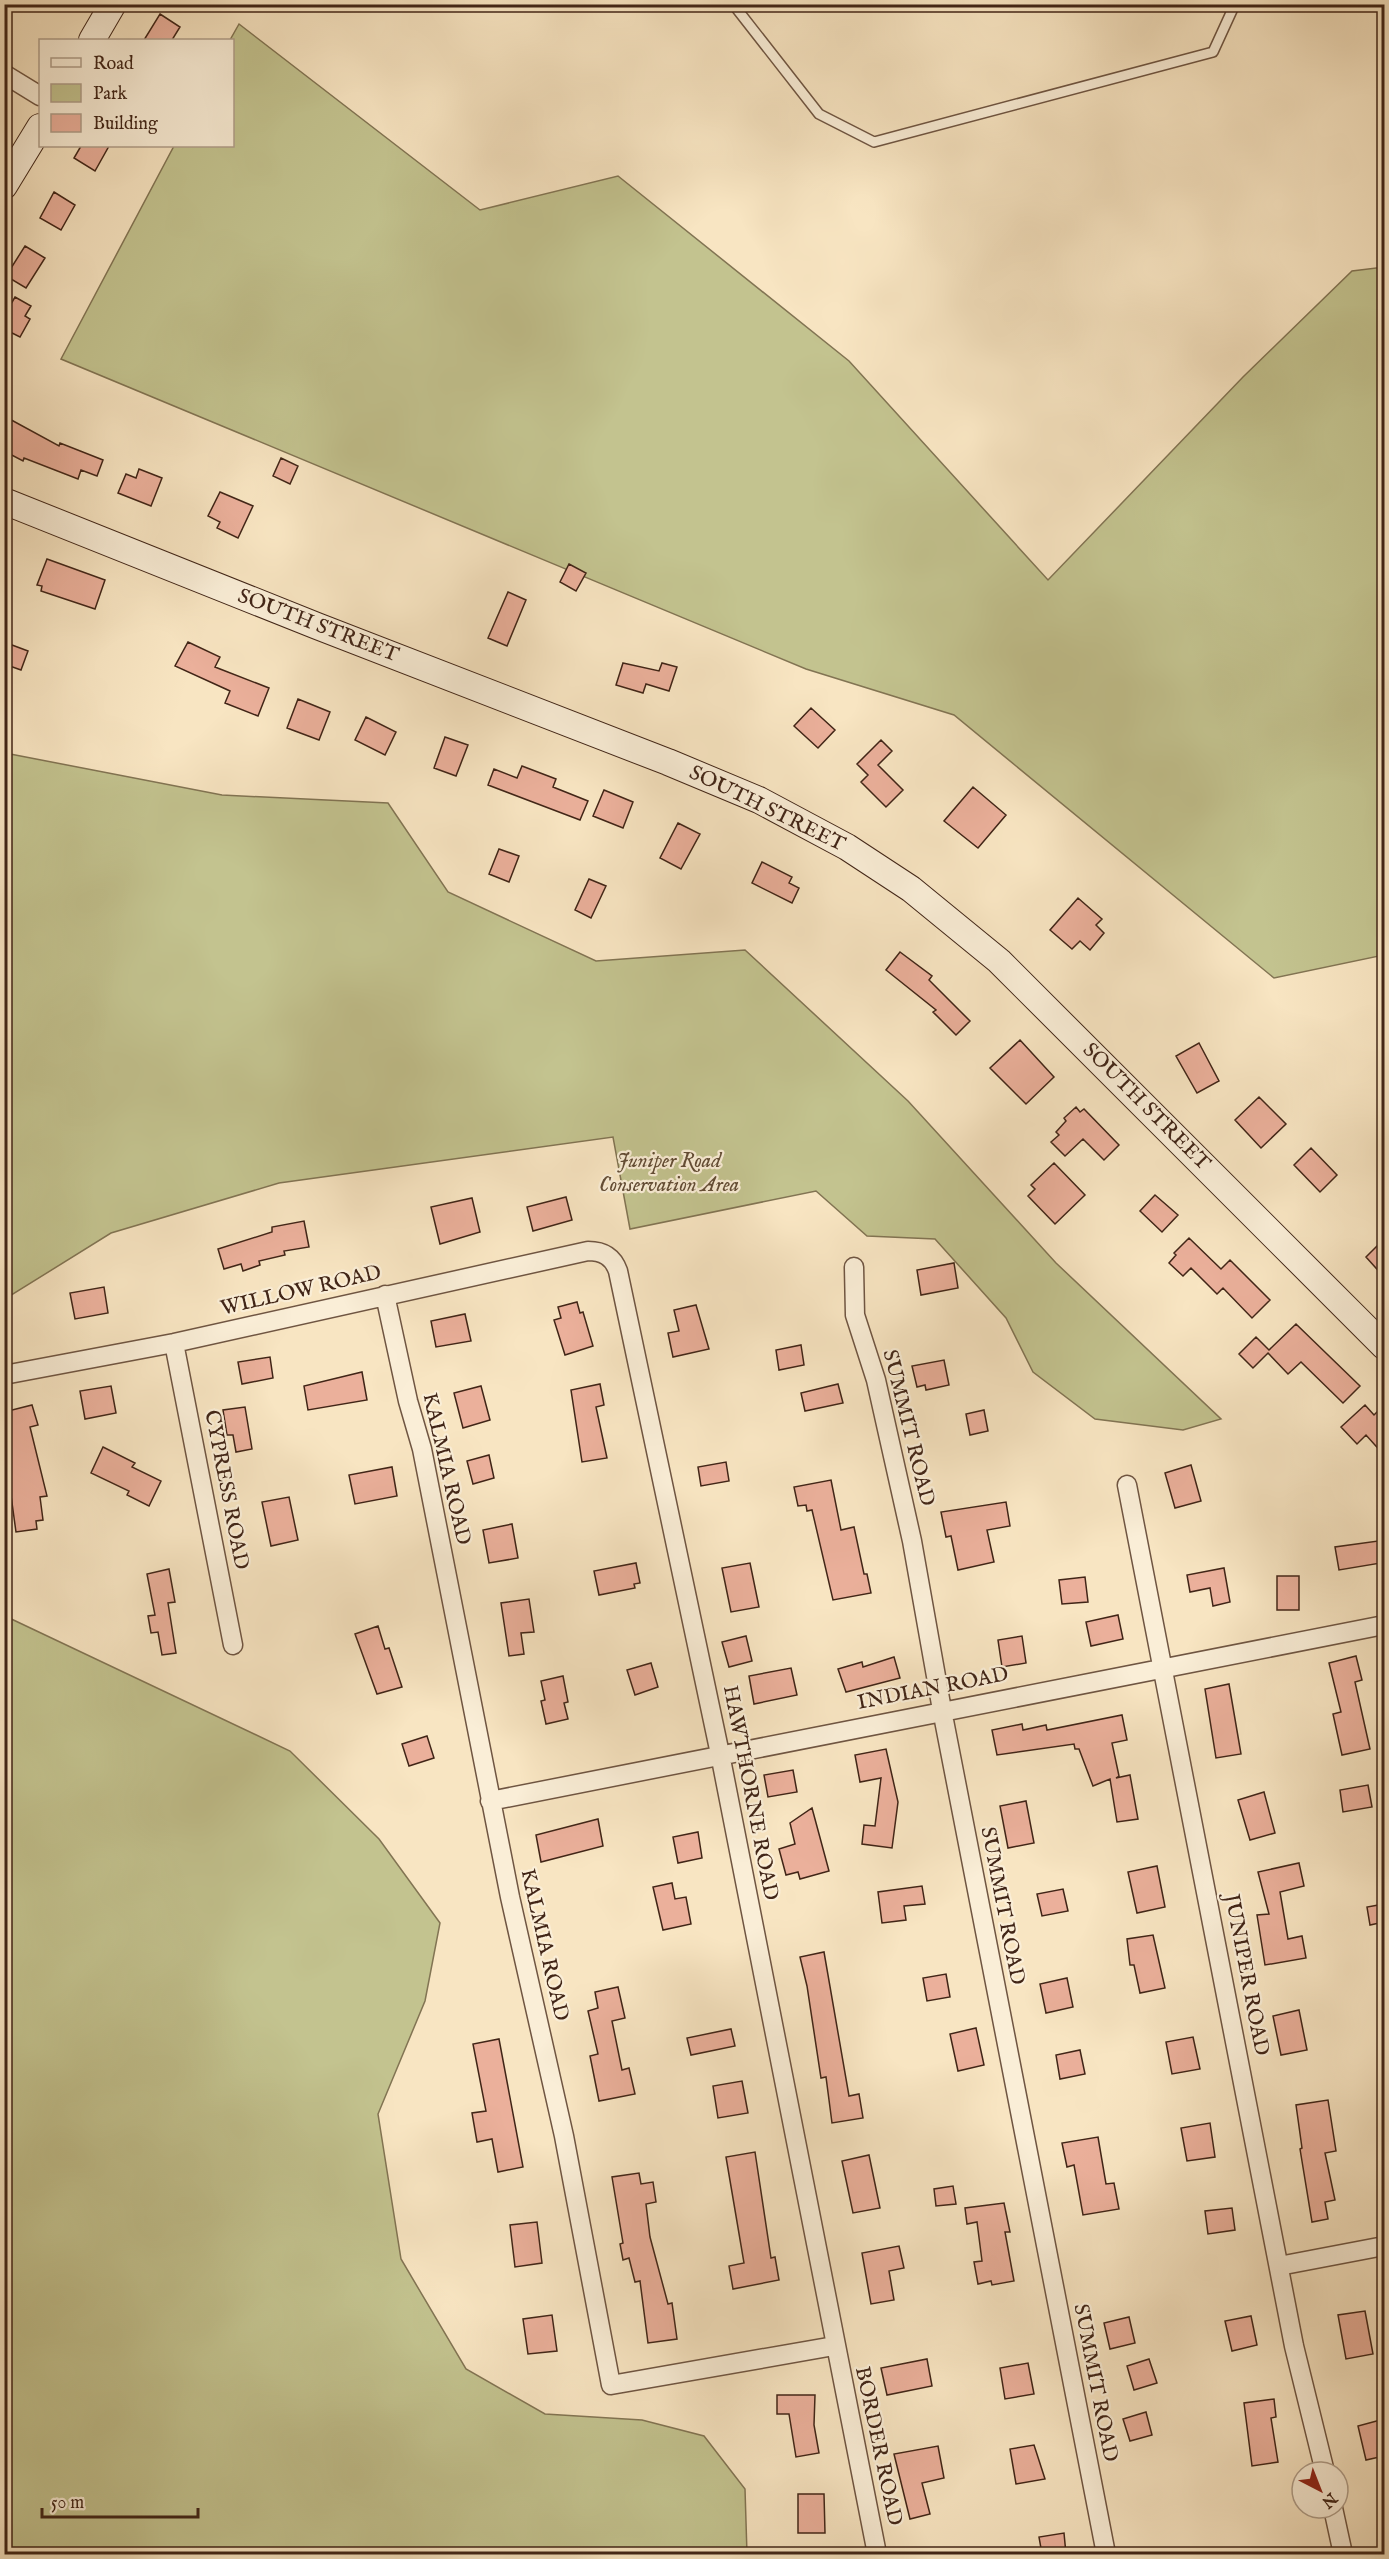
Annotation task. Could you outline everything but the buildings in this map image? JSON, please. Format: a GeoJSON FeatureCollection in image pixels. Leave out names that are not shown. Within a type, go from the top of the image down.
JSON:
{"type":"FeatureCollection","features":[{"type":"Feature","properties":{"kind":"main road"},"geometry":{"type":"LineString","coordinates":[[93,39],[113,4]]}},
{"type":"Feature","properties":{"kind":"main road"},"geometry":{"type":"LineString","coordinates":[[4,186],[39,128]]}},
{"type":"Feature","properties":{"kind":"main road","name":"SOUTH STREET"},"geometry":{"type":"LineString","coordinates":[[4,501],[317,626],[678,766],[774,807],[848,847],[910,889],[999,961],[1384,1346]]}},
{"type":"Feature","properties":{"kind":"street"},"geometry":{"type":"LineString","coordinates":[[4,74],[39,95]]}},
{"type":"Feature","properties":{"kind":"street","name":"WILLOW ROAD"},"geometry":{"type":"LineString","coordinates":[[4,1375],[174,1343],[588,1251],[606,1255]]}},
{"type":"Feature","properties":{"kind":"street","name":"HAWTHORNE ROAD"},"geometry":{"type":"LineString","coordinates":[[606,1255],[618,1271],[720,1754],[834,2346]]}},
{"type":"Feature","properties":{"kind":"street","name":"SUMMIT ROAD"},"geometry":{"type":"LineString","coordinates":[[854,1268],[857,1328],[876,1380],[906,1511],[942,1710],[1106,2554]]}},
{"type":"Feature","properties":{"kind":"street","name":"KALMIA ROAD"},"geometry":{"type":"LineString","coordinates":[[385,1295],[405,1392],[424,1459],[490,1801],[564,2136],[611,2385],[834,2346]]}},
{"type":"Feature","properties":{"kind":"street","name":"CYPRESS ROAD"},"geometry":{"type":"LineString","coordinates":[[174,1343],[233,1645]]}},
{"type":"Feature","properties":{"kind":"street","name":"JUNIPER ROAD"},"geometry":{"type":"LineString","coordinates":[[1126,1485],[1164,1667],[1294,2346],[1322,2460]]}},
{"type":"Feature","properties":{"kind":"street","name":"INDIAN ROAD"},"geometry":{"type":"LineString","coordinates":[[490,1801],[942,1710],[1384,1625]]}},
{"type":"Feature","properties":{"kind":"street"},"geometry":{"type":"LineString","coordinates":[[1279,2266],[1384,2246]]}},
{"type":"Feature","properties":{"kind":"street","name":"BORDER ROAD"},"geometry":{"type":"LineString","coordinates":[[834,2346],[877,2554]]}},
{"type":"Feature","properties":{"kind":"street"},"geometry":{"type":"LineString","coordinates":[[1336,2520],[1343,2554]]}},
{"type":"Feature","properties":{"kind":"lane"},"geometry":{"type":"LineString","coordinates":[[733,4],[819,114],[874,142],[1213,52],[1235,4]]}},
{"type":"Feature","properties":{"kind":"green space"},"geometry":{"type":"Polygon","coordinates":[[[239,24],[480,210],[618,176],[849,361],[1048,580],[1243,377],[1352,271],[1384,267],[1384,955],[1274,978],[954,715],[806,669],[61,359],[173,147],[234,147],[234,39],[231,39],[239,24]]]}},
{"type":"Feature","properties":{"kind":"green space","name":"Juniper Road Conservation Area"},"geometry":{"type":"Polygon","coordinates":[[[5,753],[222,795],[388,803],[448,892],[596,961],[745,950],[908,1101],[1056,1263],[1221,1419],[1183,1430],[1095,1419],[1033,1372],[1006,1318],[935,1239],[867,1236],[816,1191],[630,1229],[613,1137],[279,1183],[111,1233],[5,1299],[5,753]]]}},
{"type":"Feature","properties":{"kind":"green space"},"geometry":{"type":"Polygon","coordinates":[[[5,1616],[290,1751],[379,1839],[440,1923],[425,2001],[378,2114],[401,2259],[466,2369],[545,2414],[642,2420],[704,2436],[745,2489],[747,2554],[5,2554],[5,1616]]]}}]}
